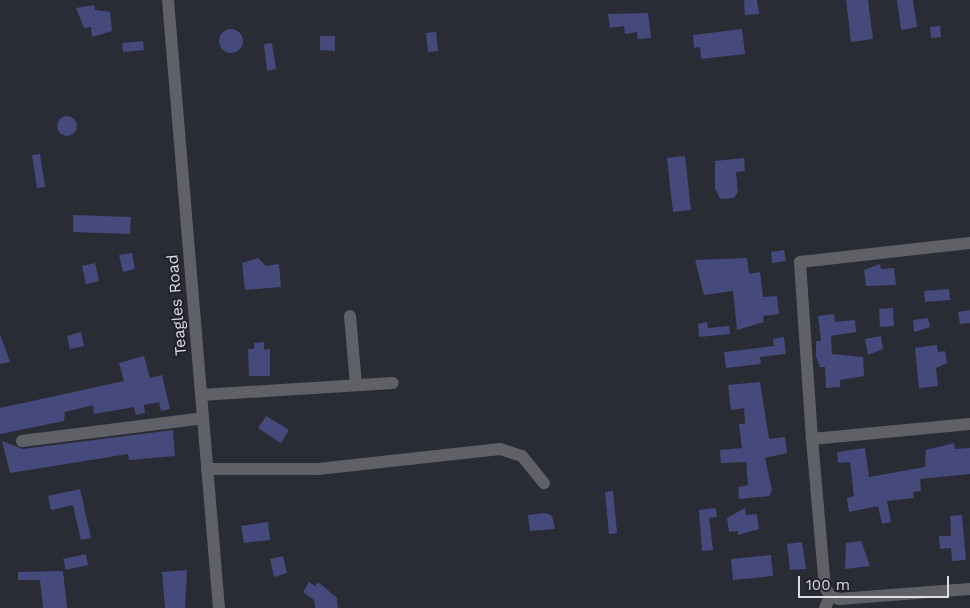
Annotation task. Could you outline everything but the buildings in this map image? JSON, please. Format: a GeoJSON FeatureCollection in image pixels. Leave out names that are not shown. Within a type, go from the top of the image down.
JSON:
{"type":"FeatureCollection","features":[{"type":"Feature","properties":{"kind":"street","name":"Teagles Road"},"geometry":{"type":"LineString","coordinates":[[168,0],[219,608]]}},
{"type":"Feature","properties":{"kind":"street"},"geometry":{"type":"LineString","coordinates":[[970,244],[800,262],[812,438],[825,587],[830,596],[840,599],[970,589]]}},
{"type":"Feature","properties":{"kind":"street"},"geometry":{"type":"LineString","coordinates":[[350,316],[356,385]]}},
{"type":"Feature","properties":{"kind":"street"},"geometry":{"type":"LineString","coordinates":[[201,395],[393,383]]}},
{"type":"Feature","properties":{"kind":"street"},"geometry":{"type":"LineString","coordinates":[[22,441],[203,418]]}},
{"type":"Feature","properties":{"kind":"street"},"geometry":{"type":"LineString","coordinates":[[812,438],[970,424]]}},
{"type":"Feature","properties":{"kind":"street"},"geometry":{"type":"LineString","coordinates":[[207,469],[318,470],[500,449],[522,456],[544,483]]}},
{"type":"Feature","properties":{"kind":"street"},"geometry":{"type":"LineString","coordinates":[[824,608],[830,596]]}}]}
